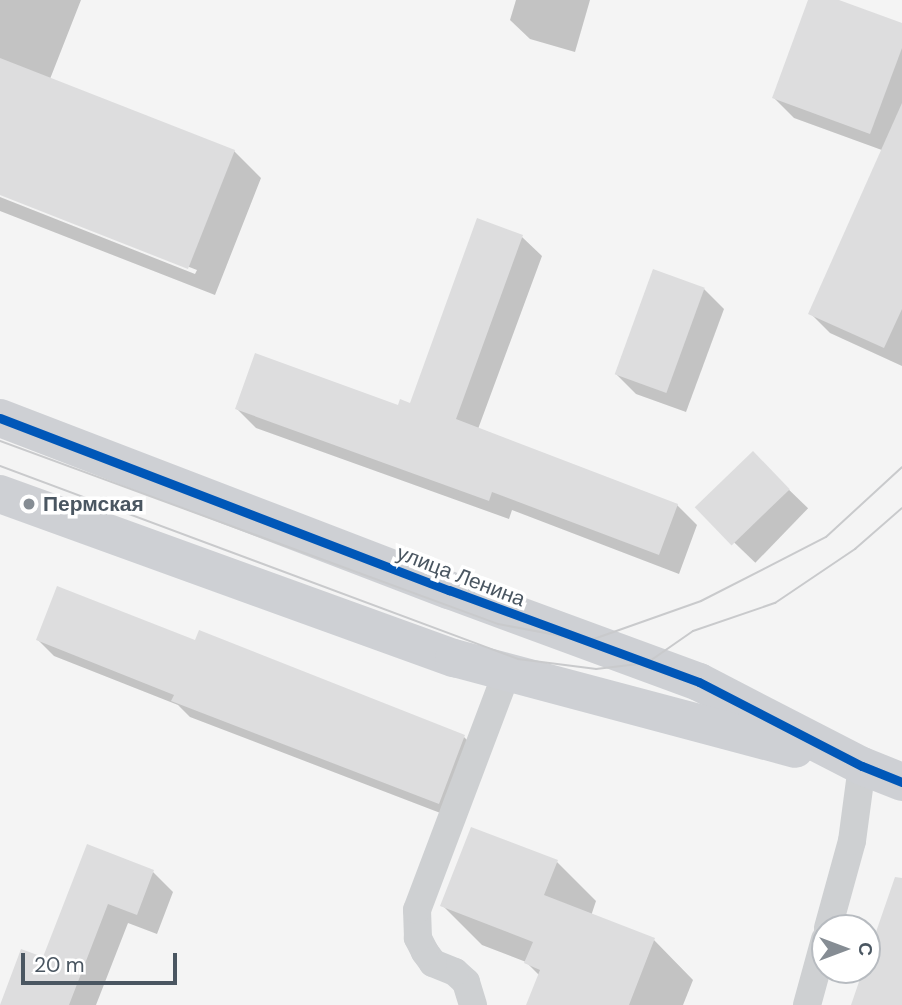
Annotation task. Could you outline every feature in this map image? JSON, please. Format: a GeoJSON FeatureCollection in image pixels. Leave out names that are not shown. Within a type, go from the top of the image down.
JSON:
{"type":"FeatureCollection","features":[{"type":"Feature","properties":{"kind":"street","name":"улица Ленина"},"geometry":{"type":"LineString","coordinates":[[0,418],[449,590],[699,682],[862,766],[902,782]]}},
{"type":"Feature","properties":{"kind":"street","name":"улица Ленина"},"geometry":{"type":"LineString","coordinates":[[0,494],[454,659],[862,766]]}},
{"type":"Feature","properties":{"kind":"lane"},"geometry":{"type":"LineString","coordinates":[[473,1005],[466,982],[456,972],[433,963],[425,953],[418,939],[417,910],[506,674]]}},
{"type":"Feature","properties":{"kind":"lane"},"geometry":{"type":"LineString","coordinates":[[832,914],[852,841],[862,766]]}},
{"type":"Feature","properties":{"kind":"lane"},"geometry":{"type":"LineString","coordinates":[[807,1005],[813,984]]}},
{"type":"Feature","properties":{"kind":"building"},"geometry":{"type":"Polygon","coordinates":[[[808,0],[839,0],[902,23],[902,48],[870,134],[772,98],[808,0]]]}},
{"type":"Feature","properties":{"kind":"building"},"geometry":{"type":"Polygon","coordinates":[[[0,58],[235,150],[188,269],[0,195],[0,58]]]}},
{"type":"Feature","properties":{"kind":"building"},"geometry":{"type":"Polygon","coordinates":[[[902,103],[902,309],[884,348],[808,314],[902,103]]]}},
{"type":"Feature","properties":{"kind":"building"},"geometry":{"type":"Polygon","coordinates":[[[477,218],[523,235],[456,419],[678,504],[659,555],[492,492],[489,501],[235,409],[255,353],[398,405],[400,399],[410,403],[477,218]]]}},
{"type":"Feature","properties":{"kind":"building"},"geometry":{"type":"Polygon","coordinates":[[[653,269],[705,288],[666,393],[615,374],[653,269]]]}},
{"type":"Feature","properties":{"kind":"building"},"geometry":{"type":"Polygon","coordinates":[[[753,451],[790,489],[732,545],[695,507],[753,451]]]}},
{"type":"Feature","properties":{"kind":"building"},"geometry":{"type":"Polygon","coordinates":[[[57,586],[195,640],[199,630],[465,735],[439,804],[171,701],[174,695],[36,640],[57,586]]]}},
{"type":"Feature","properties":{"kind":"building"},"geometry":{"type":"Polygon","coordinates":[[[471,827],[558,860],[544,895],[655,938],[629,1005],[526,1005],[540,970],[524,963],[533,942],[440,906],[471,827]]]}},
{"type":"Feature","properties":{"kind":"building"},"geometry":{"type":"Polygon","coordinates":[[[87,844],[154,870],[137,915],[108,904],[69,1005],[0,1005],[21,949],[43,957],[87,844]]]}},
{"type":"Feature","properties":{"kind":"building"},"geometry":{"type":"Polygon","coordinates":[[[895,877],[902,878],[902,1005],[851,1005],[858,984],[881,984],[881,918],[895,877]]]}},
{"type":"Feature","properties":{"kind":"tram line"},"geometry":{"type":"LineString","coordinates":[[0,441],[498,624],[588,641],[701,601],[826,537],[902,467]]}},
{"type":"Feature","properties":{"kind":"tram line"},"geometry":{"type":"LineString","coordinates":[[0,466],[518,659],[596,669],[647,663],[693,631],[775,603],[855,549],[902,508]]}},
{"type":"Feature","properties":{"kind":"cycle path"},"geometry":{"type":"LineString","coordinates":[[0,418],[449,590],[699,682],[862,766],[902,782]]}},
{"type":"Feature","properties":{"kind":"place","name":"Пермская"},"geometry":{"type":"Point","coordinates":[29,504]}}]}
